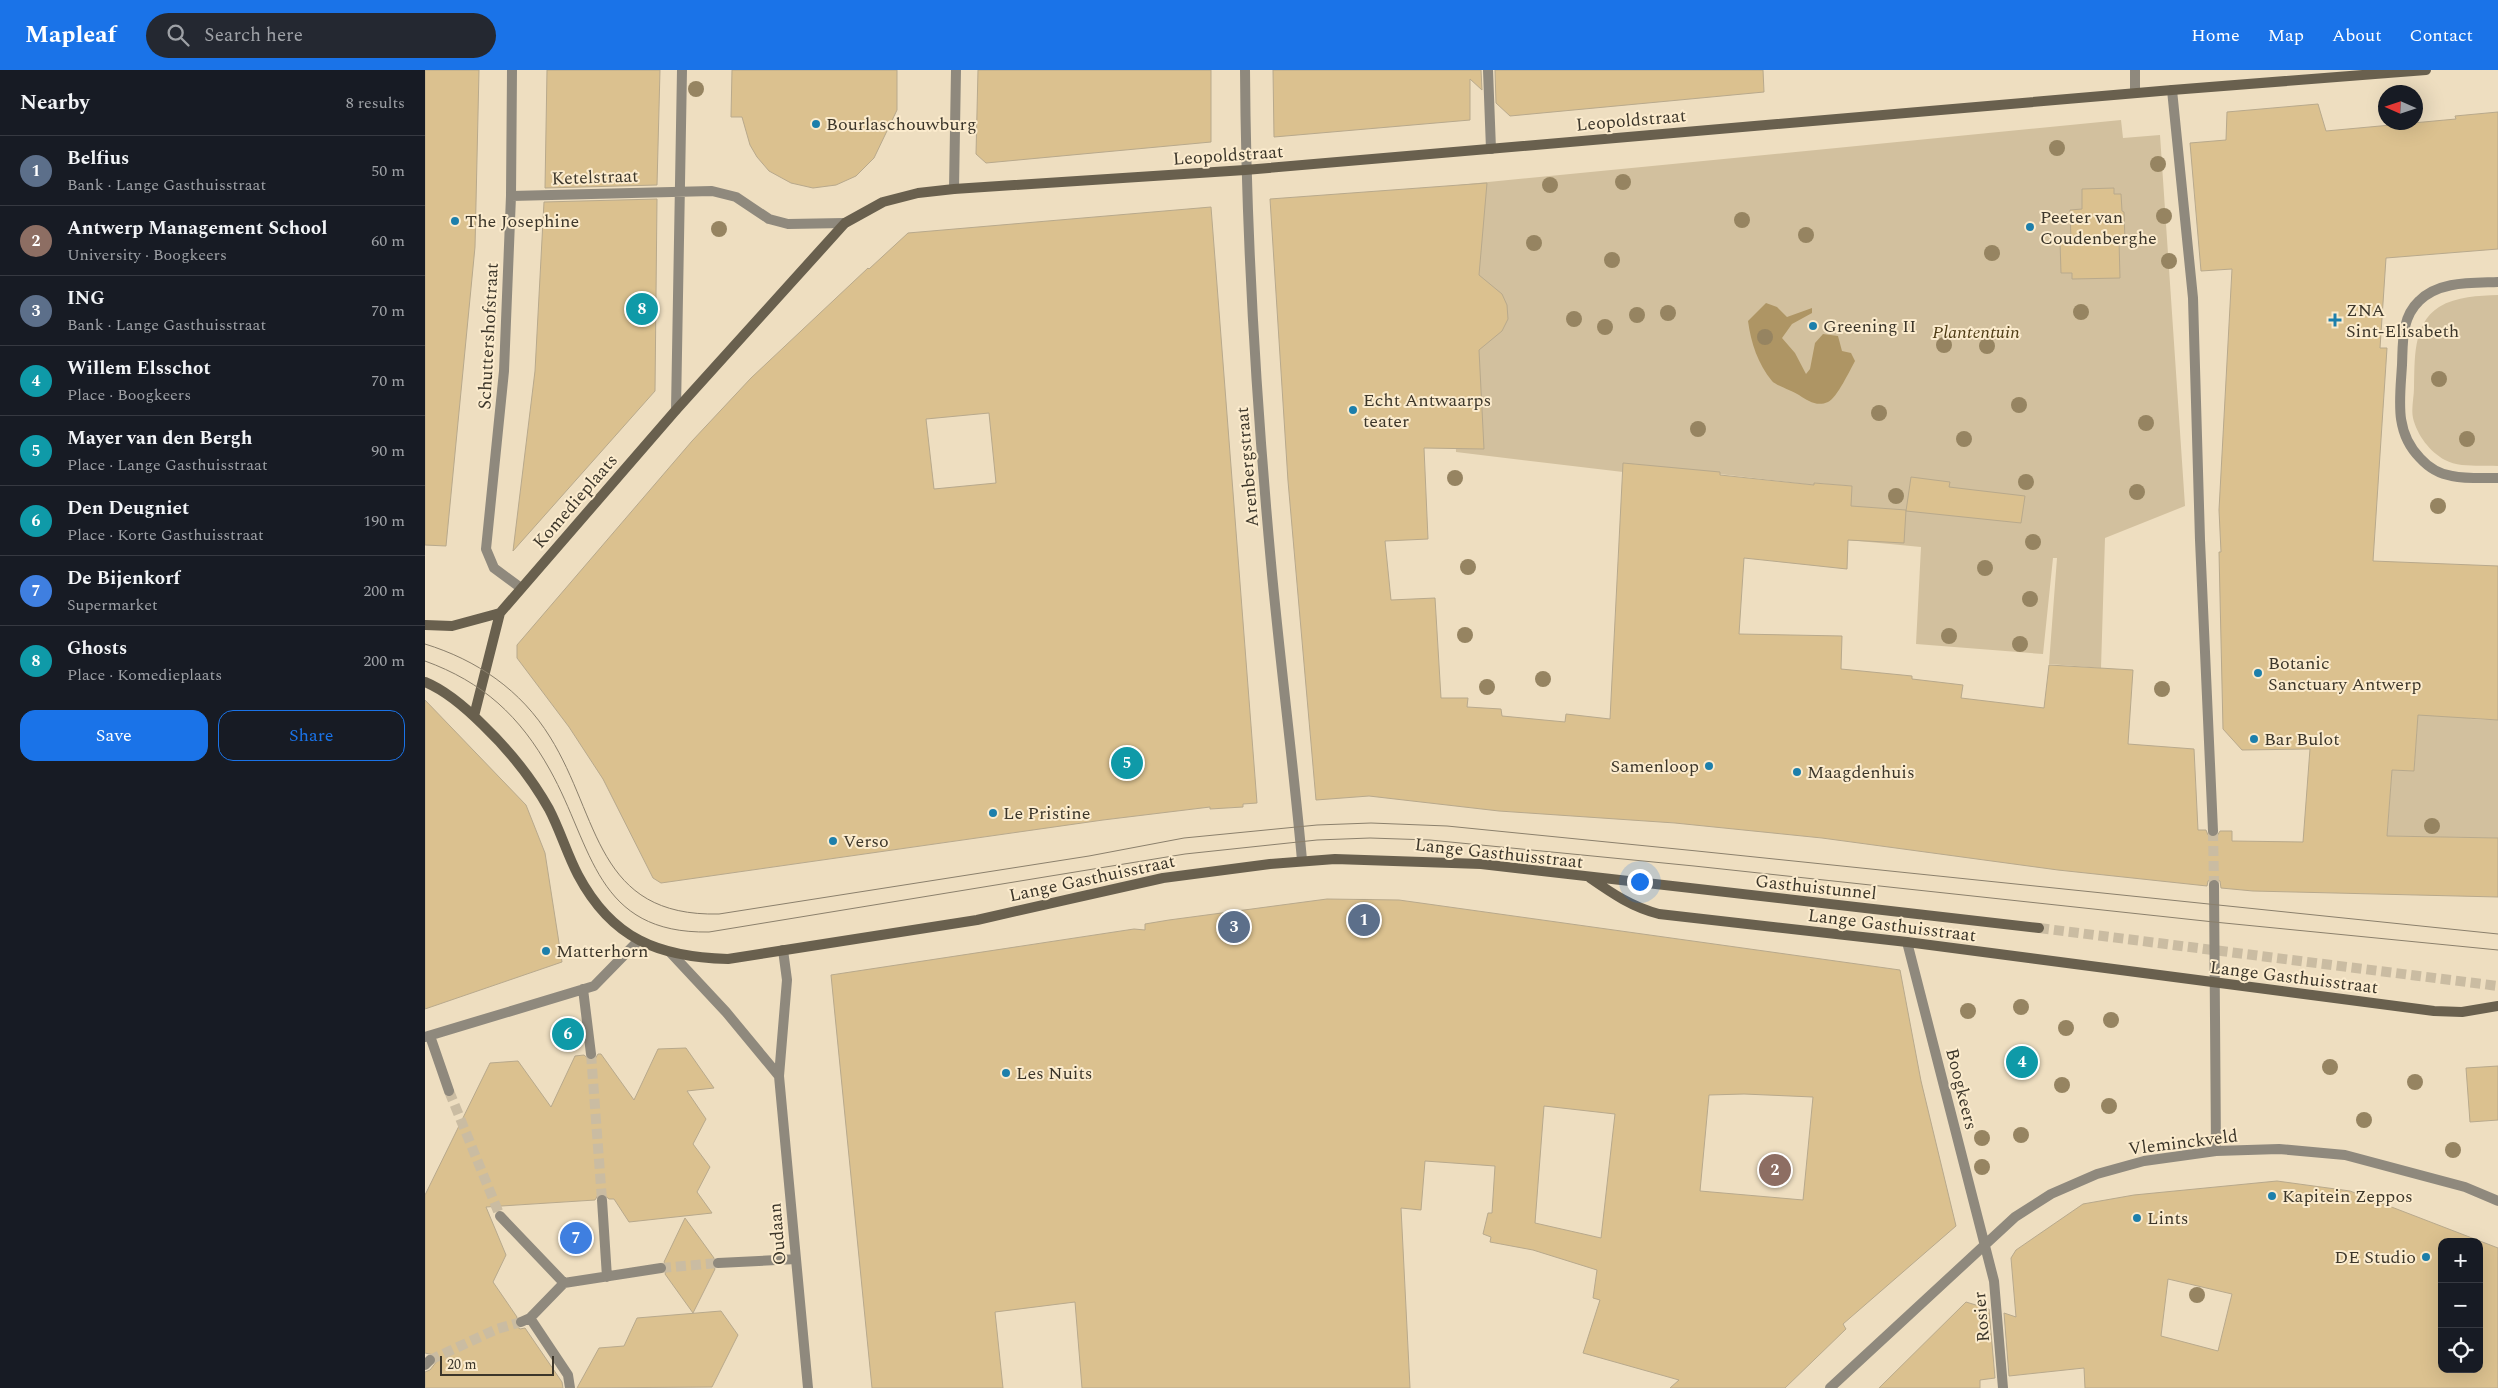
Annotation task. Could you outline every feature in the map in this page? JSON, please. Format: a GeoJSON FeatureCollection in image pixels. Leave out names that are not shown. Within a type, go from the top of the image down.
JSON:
{"type":"FeatureCollection","features":[{"type":"Feature","properties":{"kind":"street","name":"Schuttershofstraat"},"geometry":{"type":"LineString","coordinates":[[513,70],[511,196],[504,370],[486,548],[495,568],[521,588]]}},
{"type":"Feature","properties":{"kind":"street"},"geometry":{"type":"LineString","coordinates":[[676,410],[682,70]]}},
{"type":"Feature","properties":{"kind":"street"},"geometry":{"type":"LineString","coordinates":[[954,190],[955,70]]}},
{"type":"Feature","properties":{"kind":"street","name":"Arenbergstraat"},"geometry":{"type":"LineString","coordinates":[[1245,70],[1245,170],[1258,405],[1271,564],[1302,860]]}},
{"type":"Feature","properties":{"kind":"street"},"geometry":{"type":"LineString","coordinates":[[1488,70],[1491,149]]}},
{"type":"Feature","properties":{"kind":"street"},"geometry":{"type":"LineString","coordinates":[[2135,70],[2135,93]]}},
{"type":"Feature","properties":{"kind":"street","name":"Leopoldstraat"},"geometry":{"type":"LineString","coordinates":[[845,223],[883,202],[917,193],[1245,170],[2135,93],[2426,70]]}},
{"type":"Feature","properties":{"kind":"street"},"geometry":{"type":"LineString","coordinates":[[2172,90],[2193,298],[2200,550],[2213,831]]}},
{"type":"Feature","properties":{"kind":"street","name":"Ketelstraat"},"geometry":{"type":"LineString","coordinates":[[511,196],[679,190],[712,191],[736,197],[769,218],[788,224],[845,223]]}},
{"type":"Feature","properties":{"kind":"street","name":"Komedieplaats"},"geometry":{"type":"LineString","coordinates":[[474,716],[500,613],[676,410],[845,223]]}},
{"type":"Feature","properties":{"kind":"street"},"geometry":{"type":"LineString","coordinates":[[2498,282],[2458,284],[2442,288],[2419,301],[2410,311],[2403,339],[2400,413],[2401,428],[2407,442],[2415,453],[2431,468],[2451,476],[2498,478]]}},
{"type":"Feature","properties":{"kind":"street"},"geometry":{"type":"LineString","coordinates":[[425,625],[466,623],[500,613]]}},
{"type":"Feature","properties":{"kind":"street","name":"Lange Gasthuisstraat"},"geometry":{"type":"LineString","coordinates":[[425,682],[447,694],[474,716],[506,747],[528,774],[549,810],[577,874],[590,894],[621,930],[638,941],[670,952],[698,958],[728,959],[977,920],[1163,878],[1302,860],[1364,858],[1481,864],[1589,878],[1623,901],[1659,914],[1907,942],[2215,984],[2434,1011],[2462,1012],[2498,1006]]}},
{"type":"Feature","properties":{"kind":"street","name":"Gasthuistunnel"},"geometry":{"type":"LineString","coordinates":[[1589,878],[2039,928]]}},
{"type":"Feature","properties":{"kind":"street"},"geometry":{"type":"LineString","coordinates":[[2214,885],[2215,1151]]}},
{"type":"Feature","properties":{"kind":"street"},"geometry":{"type":"LineString","coordinates":[[449,1090],[427,1036],[594,986],[638,941]]}},
{"type":"Feature","properties":{"kind":"street","name":"Boogkeers"},"geometry":{"type":"LineString","coordinates":[[1907,942],[1984,1245]]}},
{"type":"Feature","properties":{"kind":"street","name":"Oudaan"},"geometry":{"type":"LineString","coordinates":[[783,950],[787,980],[779,1076],[808,1388]]}},
{"type":"Feature","properties":{"kind":"street"},"geometry":{"type":"LineString","coordinates":[[670,952],[726,1012],[779,1076]]}},
{"type":"Feature","properties":{"kind":"street"},"geometry":{"type":"LineString","coordinates":[[583,990],[591,1054]]}},
{"type":"Feature","properties":{"kind":"street","name":"Vleminckveld"},"geometry":{"type":"LineString","coordinates":[[1830,1388],[2015,1217],[2051,1194],[2097,1174],[2145,1161],[2215,1151],[2279,1149],[2345,1155],[2465,1188],[2498,1201]]}},
{"type":"Feature","properties":{"kind":"street"},"geometry":{"type":"LineString","coordinates":[[602,1200],[607,1276]]}},
{"type":"Feature","properties":{"kind":"street"},"geometry":{"type":"LineString","coordinates":[[500,1216],[564,1283]]}},
{"type":"Feature","properties":{"kind":"street","name":"Rosier"},"geometry":{"type":"LineString","coordinates":[[1984,1245],[1994,1281],[2003,1388]]}},
{"type":"Feature","properties":{"kind":"street"},"geometry":{"type":"LineString","coordinates":[[718,1263],[796,1259]]}},
{"type":"Feature","properties":{"kind":"street"},"geometry":{"type":"LineString","coordinates":[[570,1388],[568,1375],[525,1320],[564,1283],[661,1268]]}},
{"type":"Feature","properties":{"kind":"green space","name":"Plantentuin"},"geometry":{"type":"Polygon","coordinates":[[[2121,120],[2123,138],[2160,135],[2185,506],[2105,538],[2101,668],[2049,664],[2057,558],[2053,558],[2043,654],[1916,644],[1921,547],[1848,540],[1852,486],[1815,483],[1814,485],[1633,464],[1623,472],[1456,452],[1451,281],[1458,185],[2121,120]]]}},
{"type":"Feature","properties":{"kind":"green space"},"geometry":{"type":"Polygon","coordinates":[[[2498,295],[2498,466],[2451,463],[2439,457],[2429,448],[2421,437],[2413,418],[2415,355],[2419,333],[2430,314],[2446,303],[2468,297],[2498,295]]]}},
{"type":"Feature","properties":{"kind":"green space"},"geometry":{"type":"Polygon","coordinates":[[[2420,678],[2472,691],[2470,719],[2498,720],[2498,838],[2387,836],[2392,770],[2414,771],[2420,678]]]}},
{"type":"Feature","properties":{"kind":"shaded area"},"geometry":{"type":"Polygon","coordinates":[[[1766,303],[1777,307],[1787,317],[1812,308],[1812,313],[1792,324],[1782,338],[1795,353],[1806,374],[1810,369],[1815,343],[1823,334],[1838,336],[1842,351],[1851,353],[1855,361],[1839,390],[1828,402],[1816,404],[1774,383],[1763,368],[1756,353],[1748,321],[1766,303]]]}},
{"type":"Feature","properties":{"kind":"building"},"geometry":{"type":"Polygon","coordinates":[[[425,70],[479,70],[475,247],[446,546],[425,545],[425,70]]]}},
{"type":"Feature","properties":{"kind":"building"},"geometry":{"type":"Polygon","coordinates":[[[547,70],[660,70],[657,185],[545,188],[547,70]]]}},
{"type":"Feature","properties":{"kind":"building","name":"Bourlaschouwburg"},"geometry":{"type":"Polygon","coordinates":[[[732,70],[897,70],[897,110],[874,158],[856,176],[836,185],[813,188],[791,183],[769,171],[750,145],[742,117],[731,117],[732,70]]]}},
{"type":"Feature","properties":{"kind":"building"},"geometry":{"type":"Polygon","coordinates":[[[978,70],[1211,70],[1211,142],[986,163],[976,154],[978,70]]]}},
{"type":"Feature","properties":{"kind":"building"},"geometry":{"type":"Polygon","coordinates":[[[1273,70],[1481,70],[1482,90],[1470,79],[1470,120],[1274,137],[1273,70]]]}},
{"type":"Feature","properties":{"kind":"building"},"geometry":{"type":"Polygon","coordinates":[[[1495,70],[1763,70],[1764,92],[1510,116],[1496,103],[1495,70]]]}},
{"type":"Feature","properties":{"kind":"building"},"geometry":{"type":"Polygon","coordinates":[[[2318,104],[2326,131],[2378,126],[2378,130],[2423,130],[2423,122],[2456,119],[2455,116],[2498,112],[2498,249],[2386,258],[2380,348],[2387,348],[2373,561],[2498,566],[2498,720],[2418,715],[2414,771],[2392,770],[2387,836],[2498,838],[2498,897],[2253,891],[2221,888],[2220,881],[2214,878],[2208,881],[2207,886],[2058,870],[1822,838],[1675,823],[1499,811],[1369,796],[1316,800],[1288,481],[1270,199],[1487,183],[1479,275],[1502,294],[1507,305],[1508,319],[1502,331],[1479,350],[1484,449],[1424,448],[1428,539],[1385,541],[1391,600],[1435,598],[1441,698],[1468,698],[1467,707],[1501,709],[1502,716],[1565,722],[1566,714],[1610,719],[1623,463],[1720,472],[1720,475],[1814,485],[1814,483],[1852,486],[1851,506],[1906,510],[1904,543],[1848,540],[1847,569],[1744,558],[1739,634],[1842,636],[1841,669],[1912,676],[1912,679],[1963,685],[1961,698],[2044,708],[2049,665],[2133,670],[2128,744],[2194,749],[2198,830],[2206,830],[2208,835],[2213,838],[2220,831],[2232,831],[2232,841],[2303,842],[2310,749],[2242,750],[2223,729],[2219,510],[2232,269],[2201,271],[2190,143],[2226,140],[2227,112],[2318,104]]]}},
{"type":"Feature","properties":{"kind":"building"},"geometry":{"type":"Polygon","coordinates":[[[2114,188],[2114,194],[2121,194],[2122,211],[2124,212],[2125,241],[2119,241],[2120,278],[2072,279],[2072,273],[2061,273],[2060,241],[2071,240],[2070,210],[2082,209],[2082,189],[2114,188]]]}},
{"type":"Feature","properties":{"kind":"building"},"geometry":{"type":"Polygon","coordinates":[[[657,199],[655,391],[513,551],[535,371],[544,202],[657,199]]]}},
{"type":"Feature","properties":{"kind":"building"},"geometry":{"type":"Polygon","coordinates":[[[1211,207],[1257,803],[1243,804],[1243,807],[1210,809],[1210,807],[1103,820],[661,883],[653,878],[603,779],[569,727],[517,658],[517,645],[692,441],[751,378],[908,233],[1211,207]],[[989,413],[926,419],[934,489],[996,483],[989,413]]]}},
{"type":"Feature","properties":{"kind":"building"},"geometry":{"type":"Polygon","coordinates":[[[1911,477],[1950,482],[1949,487],[2025,496],[2021,523],[1906,511],[1911,477]]]}},
{"type":"Feature","properties":{"kind":"building"},"geometry":{"type":"Polygon","coordinates":[[[425,700],[526,805],[545,853],[562,962],[425,1009],[425,700]]]}},
{"type":"Feature","properties":{"kind":"building"},"geometry":{"type":"Polygon","coordinates":[[[1327,899],[1399,900],[1900,970],[1921,1081],[1956,1226],[1843,1324],[1846,1329],[1785,1388],[1670,1388],[1679,1380],[1583,1353],[1600,1300],[1593,1298],[1597,1270],[1533,1250],[1490,1242],[1491,1237],[1483,1234],[1488,1213],[1492,1213],[1495,1166],[1425,1161],[1421,1210],[1401,1208],[1410,1388],[1082,1388],[1075,1302],[995,1312],[1003,1388],[872,1388],[831,975],[1134,929],[1145,930],[1145,924],[1327,899]],[[1744,1094],[1709,1095],[1700,1191],[1803,1200],[1813,1097],[1744,1094]],[[1544,1106],[1535,1223],[1601,1238],[1615,1114],[1544,1106]]]}},
{"type":"Feature","properties":{"kind":"building"},"geometry":{"type":"Polygon","coordinates":[[[686,1048],[714,1088],[687,1091],[706,1119],[693,1144],[710,1167],[697,1192],[712,1213],[629,1222],[614,1199],[609,1199],[602,1193],[595,1200],[486,1207],[506,1255],[493,1282],[517,1317],[515,1325],[520,1329],[525,1328],[562,1382],[563,1388],[425,1388],[425,1372],[430,1370],[437,1361],[434,1355],[425,1353],[425,1195],[490,1063],[518,1061],[551,1107],[575,1056],[584,1055],[591,1061],[598,1054],[601,1054],[634,1100],[658,1049],[686,1048]]]}},
{"type":"Feature","properties":{"kind":"building"},"geometry":{"type":"Polygon","coordinates":[[[2498,1066],[2498,1120],[2470,1122],[2466,1068],[2498,1066]]]}},
{"type":"Feature","properties":{"kind":"building"},"geometry":{"type":"Polygon","coordinates":[[[2277,1181],[2350,1191],[2472,1238],[2438,1238],[2438,1373],[2483,1373],[2483,1242],[2498,1248],[2498,1388],[2085,1388],[2084,1368],[2009,1376],[2004,1313],[2016,1317],[2011,1258],[2016,1250],[2083,1204],[2134,1195],[2277,1181]],[[2168,1279],[2161,1336],[2218,1351],[2232,1294],[2168,1279]]]}},
{"type":"Feature","properties":{"kind":"building"},"geometry":{"type":"Polygon","coordinates":[[[685,1218],[714,1258],[711,1264],[715,1269],[693,1313],[665,1274],[668,1267],[664,1262],[685,1218]]]}},
{"type":"Feature","properties":{"kind":"building"},"geometry":{"type":"Polygon","coordinates":[[[1966,1302],[1989,1309],[1995,1378],[1980,1380],[1980,1388],[1879,1388],[1966,1302]]]}},
{"type":"Feature","properties":{"kind":"building"},"geometry":{"type":"Polygon","coordinates":[[[721,1311],[738,1335],[712,1387],[577,1388],[599,1348],[624,1346],[637,1318],[721,1311]]]}},
{"type":"Feature","properties":{"kind":"tunnel"},"geometry":{"type":"LineString","coordinates":[[2213,831],[2214,885]]}},
{"type":"Feature","properties":{"kind":"tunnel"},"geometry":{"type":"LineString","coordinates":[[2039,928],[2498,986]]}},
{"type":"Feature","properties":{"kind":"tunnel"},"geometry":{"type":"LineString","coordinates":[[591,1054],[602,1200]]}},
{"type":"Feature","properties":{"kind":"tunnel"},"geometry":{"type":"LineString","coordinates":[[449,1091],[500,1216]]}},
{"type":"Feature","properties":{"kind":"tunnel"},"geometry":{"type":"LineString","coordinates":[[661,1268],[718,1263]]}},
{"type":"Feature","properties":{"kind":"tunnel"},"geometry":{"type":"LineString","coordinates":[[430,1360],[497,1329],[521,1322]]}},
{"type":"Feature","properties":{"kind":"tram line"},"geometry":{"type":"LineString","coordinates":[[425,644],[480,668],[511,691],[526,705],[550,737],[567,768],[607,857],[624,880],[647,899],[678,911],[719,914],[1089,856],[1184,838],[1317,825],[1371,823],[1447,826],[2498,934]]}},
{"type":"Feature","properties":{"kind":"tram line"},"geometry":{"type":"LineString","coordinates":[[425,661],[465,679],[482,690],[513,717],[526,733],[550,770],[565,799],[589,856],[603,881],[620,902],[642,918],[671,929],[709,932],[1185,854],[1317,840],[1370,838],[1430,840],[1694,866],[2214,922],[2498,950]]}},
{"type":"Feature","properties":{"kind":"place","name":"Bourlaschouwburg"},"geometry":{"type":"Point","coordinates":[816,124]}},
{"type":"Feature","properties":{"kind":"place","name":"The Josephine"},"geometry":{"type":"Point","coordinates":[455,221]}},
{"type":"Feature","properties":{"kind":"place","name":"Peeter van Coudenberghe"},"geometry":{"type":"Point","coordinates":[2030,227]}},
{"type":"Feature","properties":{"kind":"place","name":"Ghosts"},"geometry":{"type":"Point","coordinates":[642,309]}},
{"type":"Feature","properties":{"kind":"place","name":"ZNA Sint-Elisabeth"},"geometry":{"type":"Point","coordinates":[2335,320]}},
{"type":"Feature","properties":{"kind":"place","name":"Greening II"},"geometry":{"type":"Point","coordinates":[1813,326]}},
{"type":"Feature","properties":{"kind":"place","name":"Echt Antwaarps teater"},"geometry":{"type":"Point","coordinates":[1353,410]}},
{"type":"Feature","properties":{"kind":"place","name":"Botanic Sanctuary Antwerp"},"geometry":{"type":"Point","coordinates":[2258,673]}},
{"type":"Feature","properties":{"kind":"place","name":"Bar Bulot"},"geometry":{"type":"Point","coordinates":[2254,739]}},
{"type":"Feature","properties":{"kind":"place","name":"Mayer van den Bergh"},"geometry":{"type":"Point","coordinates":[1127,763]}},
{"type":"Feature","properties":{"kind":"place","name":"Samenloop"},"geometry":{"type":"Point","coordinates":[1709,766]}},
{"type":"Feature","properties":{"kind":"place","name":"Maagdenhuis"},"geometry":{"type":"Point","coordinates":[1797,772]}},
{"type":"Feature","properties":{"kind":"place","name":"Le Pristine"},"geometry":{"type":"Point","coordinates":[993,813]}},
{"type":"Feature","properties":{"kind":"place","name":"Verso"},"geometry":{"type":"Point","coordinates":[833,841]}},
{"type":"Feature","properties":{"kind":"place","name":"Belfius"},"geometry":{"type":"Point","coordinates":[1364,920]}},
{"type":"Feature","properties":{"kind":"place","name":"ING"},"geometry":{"type":"Point","coordinates":[1234,927]}},
{"type":"Feature","properties":{"kind":"place","name":"Matterhorn"},"geometry":{"type":"Point","coordinates":[546,951]}},
{"type":"Feature","properties":{"kind":"place","name":"Den Deugniet"},"geometry":{"type":"Point","coordinates":[568,1034]}},
{"type":"Feature","properties":{"kind":"place","name":"Willem Elsschot"},"geometry":{"type":"Point","coordinates":[2022,1062]}},
{"type":"Feature","properties":{"kind":"place","name":"Les Nuits"},"geometry":{"type":"Point","coordinates":[1006,1073]}},
{"type":"Feature","properties":{"kind":"place","name":"Antwerp Management School"},"geometry":{"type":"Point","coordinates":[1775,1170]}},
{"type":"Feature","properties":{"kind":"place","name":"Kapitein Zeppos"},"geometry":{"type":"Point","coordinates":[2272,1196]}},
{"type":"Feature","properties":{"kind":"place","name":"Lints"},"geometry":{"type":"Point","coordinates":[2137,1218]}},
{"type":"Feature","properties":{"kind":"place","name":"De Bijenkorf"},"geometry":{"type":"Point","coordinates":[576,1238]}},
{"type":"Feature","properties":{"kind":"place","name":"DE Studio"},"geometry":{"type":"Point","coordinates":[2426,1257]}}]}
